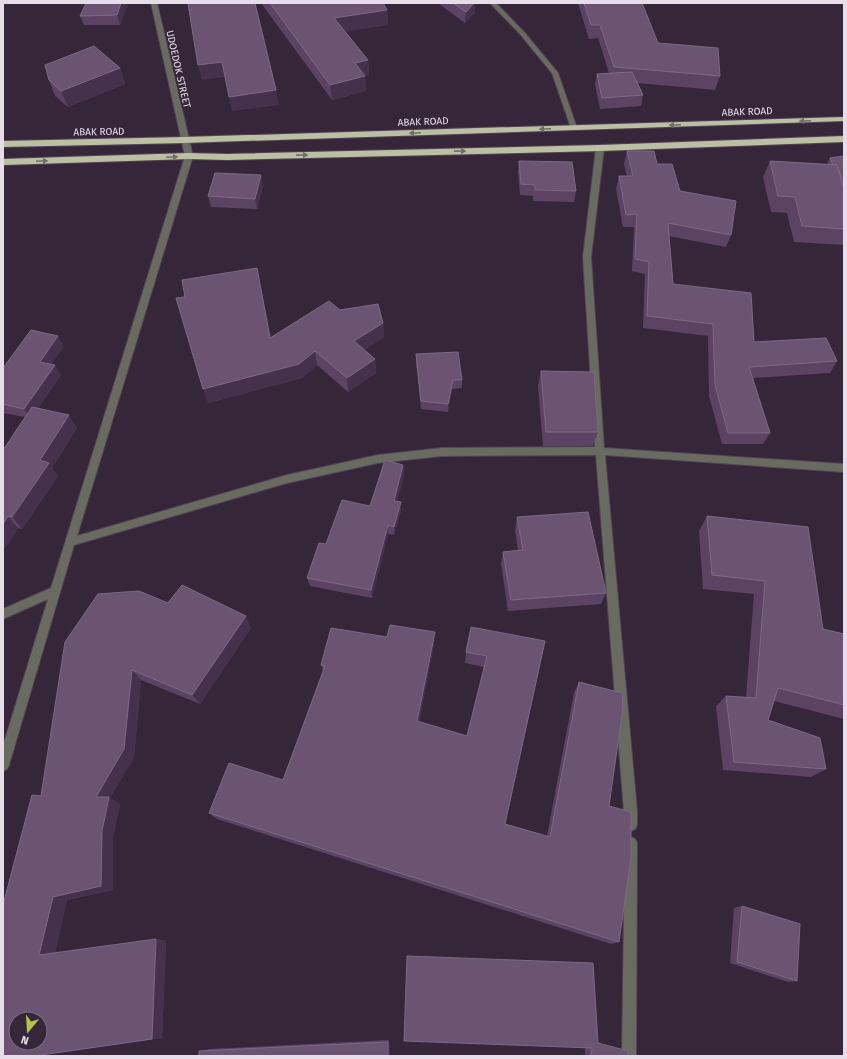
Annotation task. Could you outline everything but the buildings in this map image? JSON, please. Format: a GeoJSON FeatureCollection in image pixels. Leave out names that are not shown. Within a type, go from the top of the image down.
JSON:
{"type":"FeatureCollection","features":[{"type":"Feature","properties":{"kind":"highway","name":"ABAK ROAD"},"geometry":{"type":"LineString","coordinates":[[3,144],[184,140],[844,119]]}},
{"type":"Feature","properties":{"kind":"highway"},"geometry":{"type":"LineString","coordinates":[[3,162],[189,156],[227,157],[600,148],[844,140]]}},
{"type":"Feature","properties":{"kind":"street","name":"UDOEDOK STREET"},"geometry":{"type":"LineString","coordinates":[[154,3],[184,140],[189,156]]}},
{"type":"Feature","properties":{"kind":"street"},"geometry":{"type":"LineString","coordinates":[[492,3],[522,33],[555,73],[574,128]]}},
{"type":"Feature","properties":{"kind":"street"},"geometry":{"type":"LineString","coordinates":[[600,148],[587,257],[600,451],[631,811],[629,1056]]}},
{"type":"Feature","properties":{"kind":"street"},"geometry":{"type":"LineString","coordinates":[[3,765],[189,156]]}},
{"type":"Feature","properties":{"kind":"street"},"geometry":{"type":"LineString","coordinates":[[70,542],[287,480],[378,459],[442,452],[600,451],[844,468]]}},
{"type":"Feature","properties":{"kind":"street"},"geometry":{"type":"LineString","coordinates":[[3,614],[55,591]]}}]}
